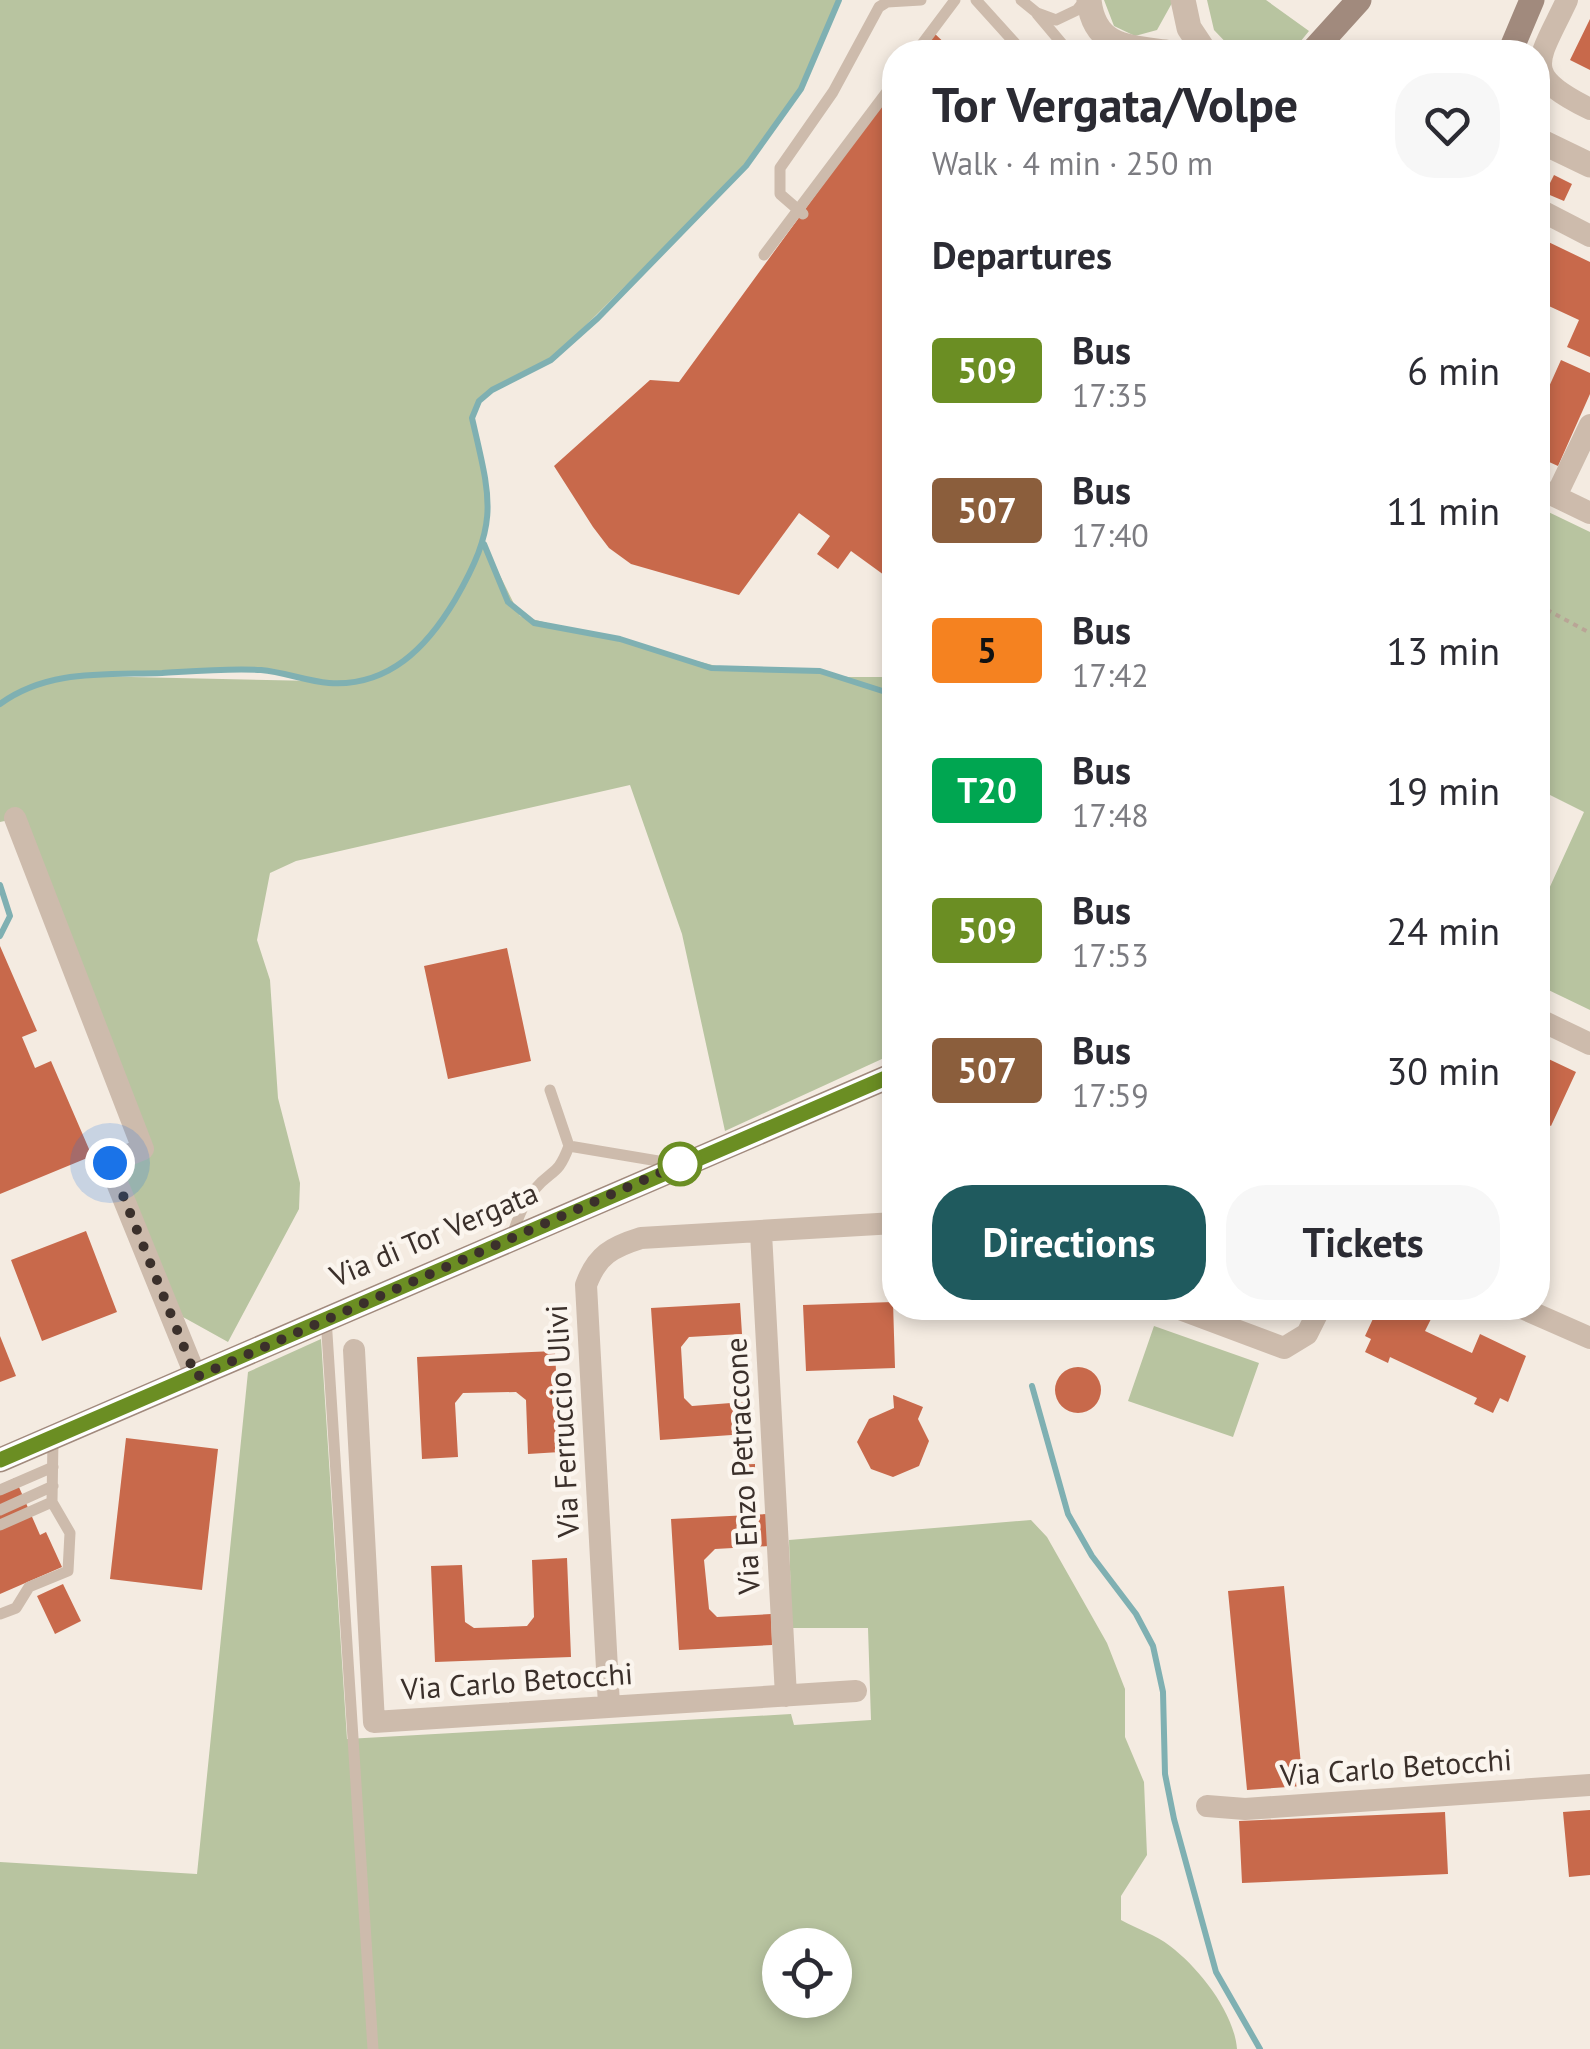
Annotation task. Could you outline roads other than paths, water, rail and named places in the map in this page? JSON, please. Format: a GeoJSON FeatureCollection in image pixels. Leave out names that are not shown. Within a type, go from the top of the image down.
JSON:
{"type":"FeatureCollection","features":[{"type":"Feature","properties":{"kind":"main road"},"geometry":{"type":"LineString","coordinates":[[1323,40],[1359,0]]}},
{"type":"Feature","properties":{"kind":"main road"},"geometry":{"type":"LineString","coordinates":[[1516,40],[1532,0]]}},
{"type":"Feature","properties":{"kind":"main road","name":"Via di Tor Vergata"},"geometry":{"type":"LineString","coordinates":[[0,1460],[882,1079]]}},
{"type":"Feature","properties":{"kind":"street"},"geometry":{"type":"LineString","coordinates":[[1087,0],[1100,33],[1109,40]]}},
{"type":"Feature","properties":{"kind":"street"},"geometry":{"type":"LineString","coordinates":[[1184,0],[1189,28],[1196,40]]}},
{"type":"Feature","properties":{"kind":"street"},"geometry":{"type":"LineString","coordinates":[[1511,0],[1522,27]]}},
{"type":"Feature","properties":{"kind":"street"},"geometry":{"type":"LineString","coordinates":[[1549,40],[1566,0]]}},
{"type":"Feature","properties":{"kind":"street"},"geometry":{"type":"LineString","coordinates":[[1550,87],[1590,109]]}},
{"type":"Feature","properties":{"kind":"street"},"geometry":{"type":"LineString","coordinates":[[1550,146],[1590,165]]}},
{"type":"Feature","properties":{"kind":"street"},"geometry":{"type":"LineString","coordinates":[[1550,214],[1590,236]]}},
{"type":"Feature","properties":{"kind":"street"},"geometry":{"type":"LineString","coordinates":[[1550,487],[1590,426]]}},
{"type":"Feature","properties":{"kind":"street"},"geometry":{"type":"LineString","coordinates":[[1550,493],[1590,512]]}},
{"type":"Feature","properties":{"kind":"street"},"geometry":{"type":"LineString","coordinates":[[15,818],[143,1149],[110,1163],[196,1377]]}},
{"type":"Feature","properties":{"kind":"street"},"geometry":{"type":"LineString","coordinates":[[1550,1026],[1590,1044]]}},
{"type":"Feature","properties":{"kind":"street","name":"Via Ferruccio Ulivi"},"geometry":{"type":"LineString","coordinates":[[608,1706],[586,1285],[593,1266],[610,1248],[641,1238],[882,1224]]}},
{"type":"Feature","properties":{"kind":"street","name":"Via Enzo Petraccone"},"geometry":{"type":"LineString","coordinates":[[760,1233],[786,1696]]}},
{"type":"Feature","properties":{"kind":"street"},"geometry":{"type":"LineString","coordinates":[[1209,1320],[1284,1348],[1307,1334],[1314,1320]]}},
{"type":"Feature","properties":{"kind":"street"},"geometry":{"type":"LineString","coordinates":[[1549,1320],[1590,1338]]}},
{"type":"Feature","properties":{"kind":"street","name":"Via Carlo Betocchi"},"geometry":{"type":"LineString","coordinates":[[354,1350],[374,1722],[856,1691]]}},
{"type":"Feature","properties":{"kind":"street","name":"Via Carlo Betocchi"},"geometry":{"type":"LineString","coordinates":[[1206,1806],[1245,1809],[1590,1785]]}},
{"type":"Feature","properties":{"kind":"lane"},"geometry":{"type":"LineString","coordinates":[[803,214],[780,194],[780,168],[833,92],[883,3],[921,0]]}},
{"type":"Feature","properties":{"kind":"lane"},"geometry":{"type":"LineString","coordinates":[[925,40],[956,0]]}},
{"type":"Feature","properties":{"kind":"lane"},"geometry":{"type":"LineString","coordinates":[[976,0],[1012,40]]}},
{"type":"Feature","properties":{"kind":"lane"},"geometry":{"type":"LineString","coordinates":[[1021,0],[1060,40]]}},
{"type":"Feature","properties":{"kind":"lane"},"geometry":{"type":"LineString","coordinates":[[1037,13],[1056,20],[1087,0]]}},
{"type":"Feature","properties":{"kind":"lane"},"geometry":{"type":"LineString","coordinates":[[764,255],[882,98]]}},
{"type":"Feature","properties":{"kind":"lane"},"geometry":{"type":"LineString","coordinates":[[512,1236],[536,1186],[559,1173],[570,1146],[550,1090]]}},
{"type":"Feature","properties":{"kind":"lane"},"geometry":{"type":"LineString","coordinates":[[570,1146],[680,1164]]}},
{"type":"Feature","properties":{"kind":"lane"},"geometry":{"type":"LineString","coordinates":[[326,1318],[373,2049]]}},
{"type":"Feature","properties":{"kind":"lane"},"geometry":{"type":"LineString","coordinates":[[0,1614],[16,1608],[29,1588],[68,1571],[70,1532],[52,1502],[53,1438]]}},
{"type":"Feature","properties":{"kind":"lane"},"geometry":{"type":"LineString","coordinates":[[0,1490],[53,1467]]}},
{"type":"Feature","properties":{"kind":"lane"},"geometry":{"type":"LineString","coordinates":[[0,1510],[53,1486]]}},
{"type":"Feature","properties":{"kind":"lane"},"geometry":{"type":"LineString","coordinates":[[0,1525],[52,1502]]}},
{"type":"Feature","properties":{"kind":"waterway"},"geometry":{"type":"LineString","coordinates":[[0,704],[38,685],[78,676],[249,669],[320,682],[350,683],[388,671],[404,661],[432,633],[455,600],[485,530],[487,491],[472,418],[479,401],[492,390],[551,360],[598,318],[746,166],[801,89],[839,0]]}},
{"type":"Feature","properties":{"kind":"waterway"},"geometry":{"type":"LineString","coordinates":[[484,544],[508,602],[534,623],[620,639],[711,668],[820,671],[882,691]]}},
{"type":"Feature","properties":{"kind":"waterway"},"geometry":{"type":"LineString","coordinates":[[0,885],[10,916],[0,936]]}},
{"type":"Feature","properties":{"kind":"waterway"},"geometry":{"type":"LineString","coordinates":[[1032,1386],[1068,1514],[1092,1556],[1136,1614],[1153,1646],[1163,1692],[1165,1774],[1174,1819],[1216,1972],[1260,2049]]}}]}
